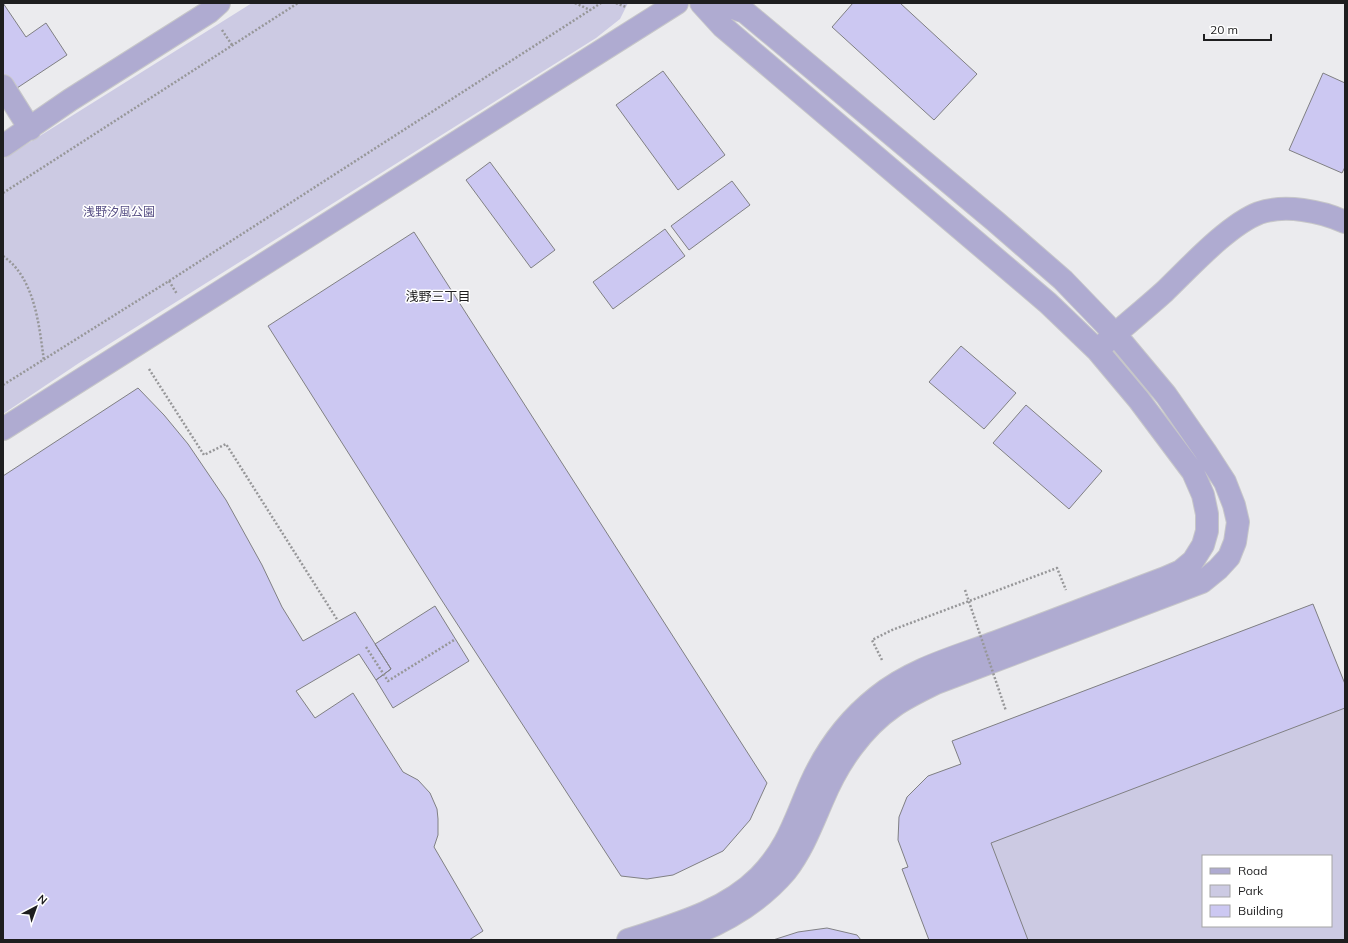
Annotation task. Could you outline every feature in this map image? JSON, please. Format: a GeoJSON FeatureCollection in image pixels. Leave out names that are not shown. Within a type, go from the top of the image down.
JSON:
{"type":"FeatureCollection","features":[{"type":"Feature","properties":{"kind":"street"},"geometry":{"type":"LineString","coordinates":[[3,429],[677,3]]}},
{"type":"Feature","properties":{"kind":"street"},"geometry":{"type":"LineString","coordinates":[[628,940],[687,920],[710,910],[728,900],[758,878],[771,864],[783,847],[812,783],[837,738],[877,697],[919,672],[1181,571],[1193,561],[1203,545],[1207,530],[1207,514],[1203,495],[1193,472],[1139,400],[1097,350],[1048,303],[991,253],[722,26],[701,3]]}},
{"type":"Feature","properties":{"kind":"street"},"geometry":{"type":"LineString","coordinates":[[677,940],[710,927],[736,914],[755,901],[771,887],[800,851],[838,768],[858,740],[893,707],[936,683],[1202,582],[1218,569],[1229,557],[1235,542],[1238,522],[1234,505],[1225,482],[1166,395],[1115,334],[1063,280],[745,12],[719,3]]}},
{"type":"Feature","properties":{"kind":"street"},"geometry":{"type":"LineString","coordinates":[[3,146],[30,129],[70,100],[209,12],[218,14]]}},
{"type":"Feature","properties":{"kind":"street"},"geometry":{"type":"LineString","coordinates":[[3,86],[30,129]]}},
{"type":"Feature","properties":{"kind":"street"},"geometry":{"type":"LineString","coordinates":[[1097,350],[1144,310],[1222,237],[1241,223],[1259,213],[1296,209],[1315,212],[1345,222]]}},
{"type":"Feature","properties":{"kind":"path"},"geometry":{"type":"LineString","coordinates":[[3,193],[298,3]]}},
{"type":"Feature","properties":{"kind":"path"},"geometry":{"type":"LineString","coordinates":[[575,3],[590,10]]}},
{"type":"Feature","properties":{"kind":"path"},"geometry":{"type":"LineString","coordinates":[[3,385],[44,361],[601,3]]}},
{"type":"Feature","properties":{"kind":"path"},"geometry":{"type":"LineString","coordinates":[[616,3],[626,7]]}},
{"type":"Feature","properties":{"kind":"path"},"geometry":{"type":"LineString","coordinates":[[218,14],[232,46]]}},
{"type":"Feature","properties":{"kind":"path"},"geometry":{"type":"LineString","coordinates":[[3,256],[9,260],[27,284],[38,319],[44,361]]}},
{"type":"Feature","properties":{"kind":"path"},"geometry":{"type":"LineString","coordinates":[[169,281],[180,299]]}},
{"type":"Feature","properties":{"kind":"path"},"geometry":{"type":"LineString","coordinates":[[149,369],[204,455],[226,444],[338,621]]}},
{"type":"Feature","properties":{"kind":"path"},"geometry":{"type":"LineString","coordinates":[[882,660],[872,640],[892,630],[1058,568],[1066,590]]}},
{"type":"Feature","properties":{"kind":"path"},"geometry":{"type":"LineString","coordinates":[[965,590],[1006,711]]}},
{"type":"Feature","properties":{"kind":"path"},"geometry":{"type":"LineString","coordinates":[[366,648],[388,681],[454,640]]}},
{"type":"Feature","properties":{"kind":"green space","name":"浅野汐風公園"},"geometry":{"type":"Polygon","coordinates":[[[252,3],[628,3],[620,19],[596,38],[79,363],[3,414],[3,159],[252,3]]]}},
{"type":"Feature","properties":{"kind":"green space"},"geometry":{"type":"Polygon","coordinates":[[[1313,604],[1345,684],[1345,940],[929,940],[902,869],[908,866],[898,840],[899,817],[907,797],[928,776],[961,764],[952,741],[1313,604]]]}},
{"type":"Feature","properties":{"kind":"building"},"geometry":{"type":"Polygon","coordinates":[[[3,3],[26,37],[46,23],[67,55],[11,92],[3,80],[3,3]]]}},
{"type":"Feature","properties":{"kind":"building"},"geometry":{"type":"Polygon","coordinates":[[[853,3],[900,3],[977,74],[934,120],[832,27],[853,3]]]}},
{"type":"Feature","properties":{"kind":"building"},"geometry":{"type":"Polygon","coordinates":[[[663,71],[725,155],[678,190],[616,105],[663,71]]]}},
{"type":"Feature","properties":{"kind":"building"},"geometry":{"type":"Polygon","coordinates":[[[1323,73],[1345,83],[1345,167],[1342,173],[1289,150],[1323,73]]]}},
{"type":"Feature","properties":{"kind":"building"},"geometry":{"type":"Polygon","coordinates":[[[490,162],[555,250],[531,268],[466,180],[490,162]]]}},
{"type":"Feature","properties":{"kind":"building"},"geometry":{"type":"Polygon","coordinates":[[[732,181],[750,205],[689,250],[671,226],[732,181]]]}},
{"type":"Feature","properties":{"kind":"building"},"geometry":{"type":"Polygon","coordinates":[[[665,229],[685,256],[613,309],[593,282],[665,229]]]}},
{"type":"Feature","properties":{"kind":"building"},"geometry":{"type":"Polygon","coordinates":[[[414,232],[767,783],[750,820],[723,851],[673,875],[647,879],[621,876],[439,596],[268,326],[414,232]]]}},
{"type":"Feature","properties":{"kind":"building"},"geometry":{"type":"Polygon","coordinates":[[[961,346],[1016,393],[984,429],[929,382],[961,346]]]}},
{"type":"Feature","properties":{"kind":"building"},"geometry":{"type":"Polygon","coordinates":[[[138,388],[164,415],[188,444],[226,500],[262,565],[282,607],[303,641],[355,612],[391,669],[376,680],[359,654],[296,691],[315,718],[353,693],[403,772],[418,780],[430,793],[437,809],[438,819],[438,835],[434,847],[483,931],[469,940],[3,940],[3,476],[138,388]]]}},
{"type":"Feature","properties":{"kind":"building"},"geometry":{"type":"Polygon","coordinates":[[[1026,405],[1102,471],[1069,509],[993,443],[1026,405]]]}},
{"type":"Feature","properties":{"kind":"building"},"geometry":{"type":"Polygon","coordinates":[[[1313,604],[1345,684],[1345,708],[991,843],[1028,940],[929,940],[902,869],[908,867],[898,840],[899,817],[907,797],[928,776],[961,764],[952,741],[1313,604]]]}},
{"type":"Feature","properties":{"kind":"building"},"geometry":{"type":"Polygon","coordinates":[[[435,606],[469,661],[393,708],[376,680],[391,669],[375,644],[435,606]]]}},
{"type":"Feature","properties":{"kind":"building"},"geometry":{"type":"Polygon","coordinates":[[[827,928],[857,935],[861,940],[773,940],[798,932],[827,928]]]}},
{"type":"Feature","properties":{"kind":"district","name":"浅野三丁目"},"geometry":{"type":"Point","coordinates":[438,296]}}]}
